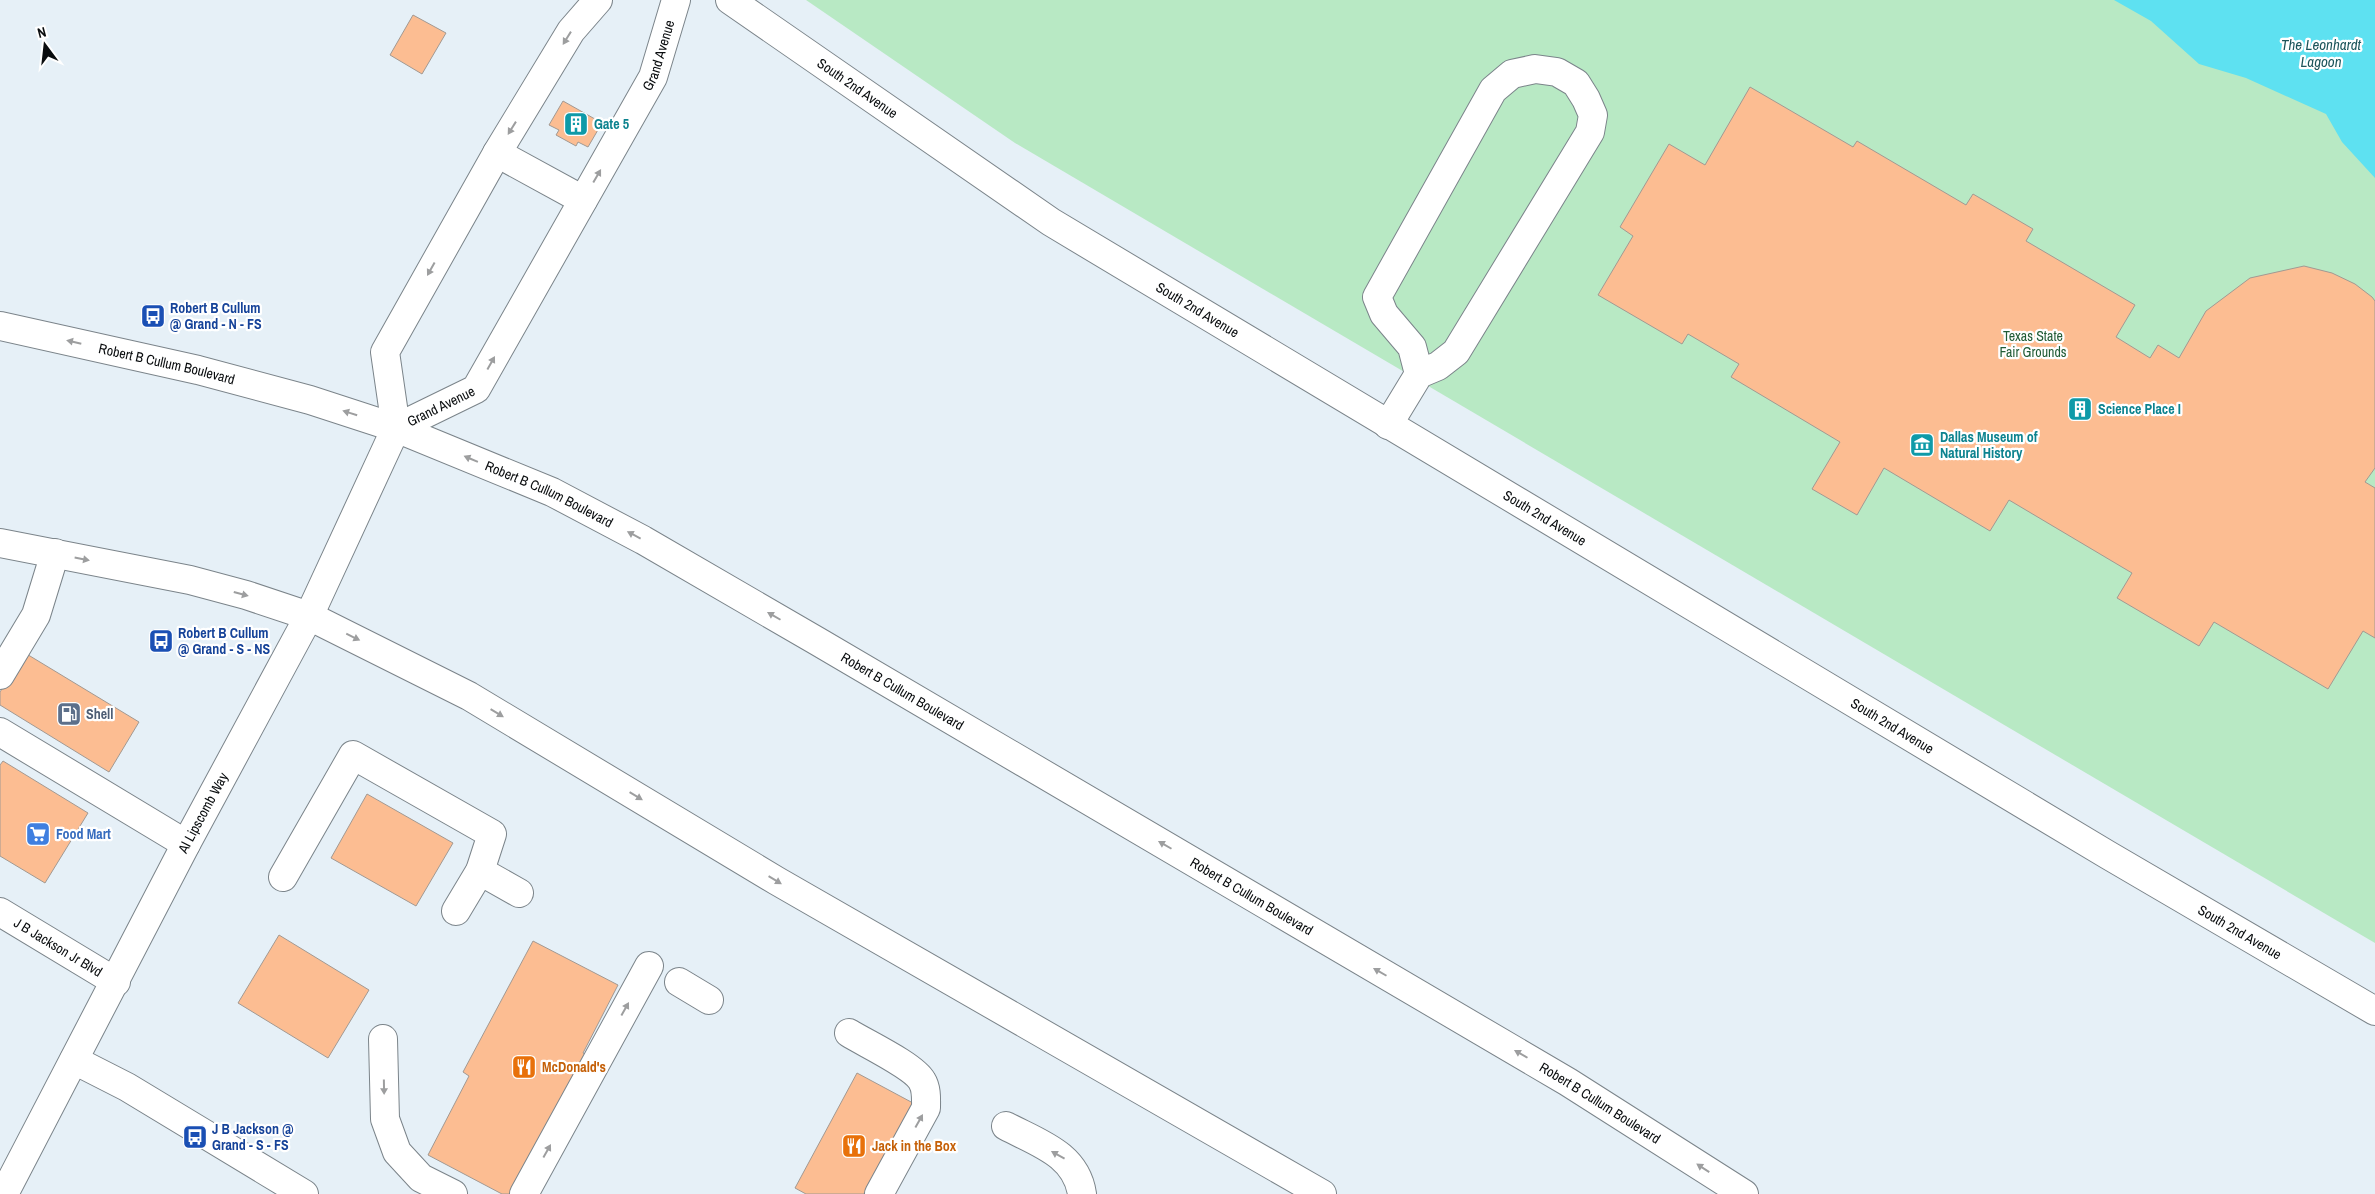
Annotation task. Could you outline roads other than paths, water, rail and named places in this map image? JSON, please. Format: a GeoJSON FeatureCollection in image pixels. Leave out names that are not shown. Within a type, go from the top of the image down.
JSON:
{"type":"FeatureCollection","features":[{"type":"Feature","properties":{"kind":"street","name":"Grand Avenue"},"geometry":{"type":"LineString","coordinates":[[598,0],[571,31],[497,153],[385,352],[396,428],[476,389],[653,77],[676,0]]}},
{"type":"Feature","properties":{"kind":"street","name":"South 2nd Avenue"},"geometry":{"type":"LineString","coordinates":[[730,0],[1050,222],[2099,850],[2375,1011]]}},
{"type":"Feature","properties":{"kind":"street"},"geometry":{"type":"LineString","coordinates":[[1388,425],[1418,374],[1438,366],[1456,352],[1590,132],[1593,115],[1586,99],[1576,83],[1557,72],[1535,69],[1512,74],[1493,90],[1377,297],[1384,314],[1412,347],[1418,374]]}},
{"type":"Feature","properties":{"kind":"street"},"geometry":{"type":"LineString","coordinates":[[497,153],[582,200]]}},
{"type":"Feature","properties":{"kind":"street","name":"Robert B Cullum Boulevard"},"geometry":{"type":"LineString","coordinates":[[0,326],[198,370],[310,400],[396,428],[552,492],[643,540],[1568,1082],[1744,1194]]}},
{"type":"Feature","properties":{"kind":"street","name":"Al Lipscomb Way"},"geometry":{"type":"LineString","coordinates":[[4,1194],[116,982],[186,844],[309,616],[396,428]]}},
{"type":"Feature","properties":{"kind":"street"},"geometry":{"type":"LineString","coordinates":[[0,543],[190,580],[246,595],[309,616],[469,696],[777,881],[1322,1194]]}},
{"type":"Feature","properties":{"kind":"street"},"geometry":{"type":"LineString","coordinates":[[0,675],[36,614],[55,553]]}},
{"type":"Feature","properties":{"kind":"street"},"geometry":{"type":"LineString","coordinates":[[0,732],[186,844]]}},
{"type":"Feature","properties":{"kind":"street"},"geometry":{"type":"LineString","coordinates":[[283,877],[353,754],[492,834],[480,871],[456,911]]}},
{"type":"Feature","properties":{"kind":"street"},"geometry":{"type":"LineString","coordinates":[[480,871],[519,893]]}},
{"type":"Feature","properties":{"kind":"street","name":"J B Jackson Jr Blvd"},"geometry":{"type":"LineString","coordinates":[[0,912],[116,982]]}},
{"type":"Feature","properties":{"kind":"street"},"geometry":{"type":"LineString","coordinates":[[524,1194],[649,966]]}},
{"type":"Feature","properties":{"kind":"street"},"geometry":{"type":"LineString","coordinates":[[679,982],[709,1000]]}},
{"type":"Feature","properties":{"kind":"street"},"geometry":{"type":"LineString","coordinates":[[849,1034],[909,1068],[922,1080],[926,1096],[926,1108],[879,1194]]}},
{"type":"Feature","properties":{"kind":"street"},"geometry":{"type":"LineString","coordinates":[[383,1039],[384,1119],[397,1152],[421,1178],[453,1194]]}},
{"type":"Feature","properties":{"kind":"street"},"geometry":{"type":"LineString","coordinates":[[74,1060],[127,1087],[304,1194]]}},
{"type":"Feature","properties":{"kind":"street"},"geometry":{"type":"LineString","coordinates":[[1006,1126],[1066,1160],[1075,1170],[1082,1194]]}},
{"type":"Feature","properties":{"kind":"water","name":"The Leonhardt Lagoon"},"geometry":{"type":"Polygon","coordinates":[[[2114,0],[2375,0],[2375,178],[2342,142],[2326,114],[2246,78],[2199,64],[2151,21],[2114,0]]]}},
{"type":"Feature","properties":{"kind":"place","name":"Gate 5"},"geometry":{"type":"Point","coordinates":[576,124]}},
{"type":"Feature","properties":{"kind":"place","name":"Robert B Cullum @ Grand - N - FS"},"geometry":{"type":"Point","coordinates":[153,316]}},
{"type":"Feature","properties":{"kind":"place","name":"Science Place I"},"geometry":{"type":"Point","coordinates":[2080,409]}},
{"type":"Feature","properties":{"kind":"place","name":"Dallas Museum of Natural History"},"geometry":{"type":"Point","coordinates":[1922,445]}},
{"type":"Feature","properties":{"kind":"place","name":"Robert B Cullum @ Grand - S - NS"},"geometry":{"type":"Point","coordinates":[161,641]}},
{"type":"Feature","properties":{"kind":"place","name":"Shell"},"geometry":{"type":"Point","coordinates":[69,714]}},
{"type":"Feature","properties":{"kind":"place","name":"Food Mart"},"geometry":{"type":"Point","coordinates":[38,834]}},
{"type":"Feature","properties":{"kind":"place","name":"McDonald's"},"geometry":{"type":"Point","coordinates":[524,1067]}},
{"type":"Feature","properties":{"kind":"place","name":"J B Jackson @ Grand - S - FS"},"geometry":{"type":"Point","coordinates":[195,1137]}},
{"type":"Feature","properties":{"kind":"place","name":"Jack in the Box"},"geometry":{"type":"Point","coordinates":[854,1146]}},
{"type":"Feature","properties":{"kind":"park label","name":"Texas State Fair Grounds"},"geometry":{"type":"Point","coordinates":[2033,344]}}]}
